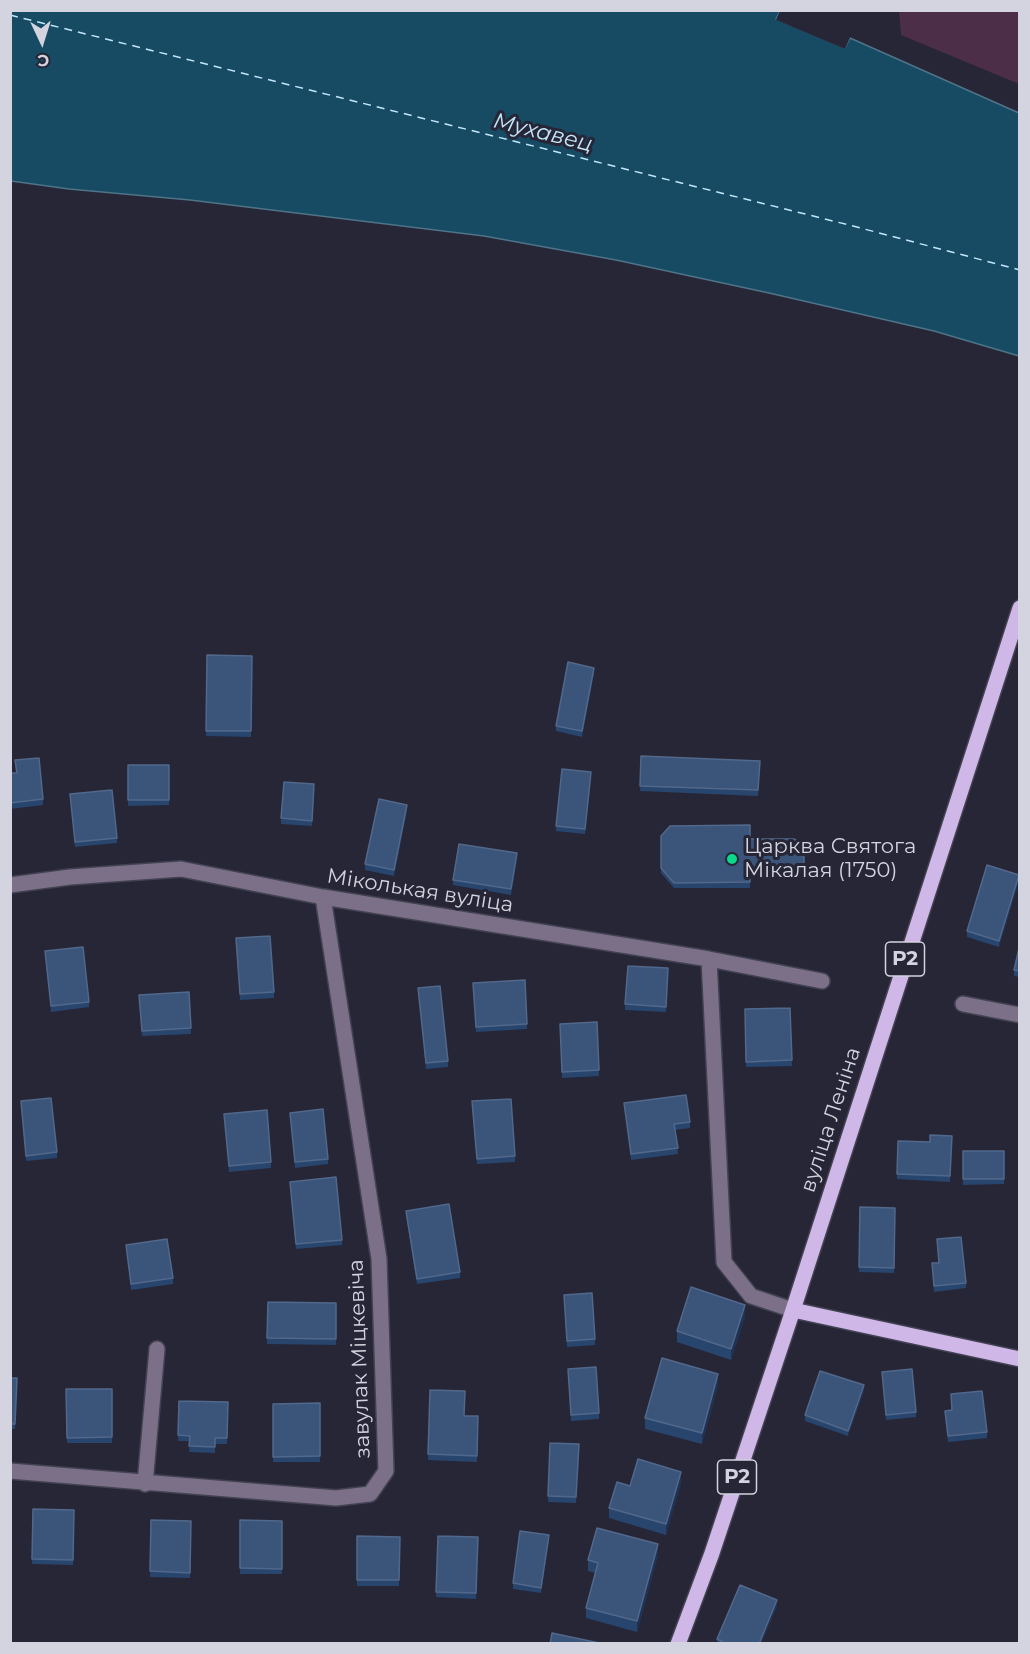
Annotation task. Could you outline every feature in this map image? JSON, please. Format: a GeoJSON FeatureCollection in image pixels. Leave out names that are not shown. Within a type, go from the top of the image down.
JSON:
{"type":"FeatureCollection","features":[{"type":"Feature","properties":{"kind":"main road","name":"вуліца Леніна"},"geometry":{"type":"LineString","coordinates":[[678,1644],[712,1553],[793,1310],[1020,608]]}},
{"type":"Feature","properties":{"kind":"main road"},"geometry":{"type":"LineString","coordinates":[[793,1310],[1020,1359]]}},
{"type":"Feature","properties":{"kind":"street","name":"Міколькая вуліца"},"geometry":{"type":"LineString","coordinates":[[10,885],[70,877],[181,869],[323,897],[710,959],[822,981]]}},
{"type":"Feature","properties":{"kind":"street","name":"завулак Міцкевіча"},"geometry":{"type":"LineString","coordinates":[[10,1471],[145,1484],[336,1498],[370,1494],[386,1471],[378,1259],[323,897]]}},
{"type":"Feature","properties":{"kind":"street"},"geometry":{"type":"LineString","coordinates":[[710,959],[724,1262],[751,1296],[793,1310]]}},
{"type":"Feature","properties":{"kind":"street"},"geometry":{"type":"LineString","coordinates":[[963,1004],[1020,1015]]}},
{"type":"Feature","properties":{"kind":"street"},"geometry":{"type":"LineString","coordinates":[[145,1484],[157,1349]]}},
{"type":"Feature","properties":{"kind":"shaded area"},"geometry":{"type":"Polygon","coordinates":[[[899,11],[1019,11],[1019,84],[901,35],[899,11]]]}},
{"type":"Feature","properties":{"kind":"water","name":"Мухавец"},"geometry":{"type":"Polygon","coordinates":[[[11,11],[780,11],[776,19],[845,48],[850,38],[1019,113],[1019,356],[934,331],[769,293],[616,260],[484,236],[190,200],[69,189],[11,181],[11,11]]]}},
{"type":"Feature","properties":{"kind":"pier"},"geometry":{"type":"Polygon","coordinates":[[[783,10],[780,18],[843,45],[847,36],[851,35],[845,49],[776,20],[780,11],[783,10]]]}},
{"type":"Feature","properties":{"kind":"building"},"geometry":{"type":"Polygon","coordinates":[[[207,655],[252,656],[251,731],[206,731],[207,655]]]}},
{"type":"Feature","properties":{"kind":"building"},"geometry":{"type":"Polygon","coordinates":[[[568,662],[594,668],[582,731],[556,726],[568,662]]]}},
{"type":"Feature","properties":{"kind":"building"},"geometry":{"type":"Polygon","coordinates":[[[641,756],[760,761],[758,790],[640,786],[641,756]]]}},
{"type":"Feature","properties":{"kind":"building"},"geometry":{"type":"Polygon","coordinates":[[[39,758],[43,799],[10,803],[10,773],[17,773],[15,760],[39,758]]]}},
{"type":"Feature","properties":{"kind":"building"},"geometry":{"type":"Polygon","coordinates":[[[128,765],[169,765],[169,800],[128,800],[128,765]]]}},
{"type":"Feature","properties":{"kind":"building"},"geometry":{"type":"Polygon","coordinates":[[[562,769],[591,772],[585,829],[556,826],[562,769]]]}},
{"type":"Feature","properties":{"kind":"building"},"geometry":{"type":"Polygon","coordinates":[[[284,782],[314,784],[312,821],[281,818],[284,782]]]}},
{"type":"Feature","properties":{"kind":"building"},"geometry":{"type":"Polygon","coordinates":[[[112,790],[117,838],[75,842],[70,794],[112,790]]]}},
{"type":"Feature","properties":{"kind":"building"},"geometry":{"type":"Polygon","coordinates":[[[379,799],[407,805],[394,870],[365,864],[379,799]]]}},
{"type":"Feature","properties":{"kind":"building","name":"Царква Святога Мікалая (1750)"},"geometry":{"type":"Polygon","coordinates":[[[750,825],[750,839],[794,839],[804,845],[804,863],[795,870],[750,870],[750,882],[674,883],[661,868],[661,836],[670,826],[750,825]]]}},
{"type":"Feature","properties":{"kind":"building"},"geometry":{"type":"Polygon","coordinates":[[[459,844],[517,853],[511,889],[453,880],[459,844]]]}},
{"type":"Feature","properties":{"kind":"building"},"geometry":{"type":"Polygon","coordinates":[[[987,865],[1019,875],[999,941],[967,931],[987,865]]]}},
{"type":"Feature","properties":{"kind":"building"},"geometry":{"type":"Polygon","coordinates":[[[270,936],[274,992],[240,994],[236,938],[270,936]]]}},
{"type":"Feature","properties":{"kind":"building"},"geometry":{"type":"Polygon","coordinates":[[[1020,944],[1020,971],[1014,970],[1020,944]]]}},
{"type":"Feature","properties":{"kind":"building"},"geometry":{"type":"Polygon","coordinates":[[[83,947],[89,1002],[51,1006],[45,951],[83,947]]]}},
{"type":"Feature","properties":{"kind":"building"},"geometry":{"type":"Polygon","coordinates":[[[628,966],[668,968],[666,1007],[625,1004],[628,966]]]}},
{"type":"Feature","properties":{"kind":"building"},"geometry":{"type":"Polygon","coordinates":[[[525,980],[527,1024],[476,1027],[473,983],[525,980]]]}},
{"type":"Feature","properties":{"kind":"building"},"geometry":{"type":"Polygon","coordinates":[[[440,986],[448,1061],[426,1063],[418,988],[440,986]]]}},
{"type":"Feature","properties":{"kind":"building"},"geometry":{"type":"Polygon","coordinates":[[[189,992],[191,1028],[142,1031],[139,995],[189,992]]]}},
{"type":"Feature","properties":{"kind":"building"},"geometry":{"type":"Polygon","coordinates":[[[790,1008],[792,1060],[746,1062],[745,1009],[790,1008]]]}},
{"type":"Feature","properties":{"kind":"building"},"geometry":{"type":"Polygon","coordinates":[[[597,1022],[599,1070],[562,1072],[560,1024],[597,1022]]]}},
{"type":"Feature","properties":{"kind":"building"},"geometry":{"type":"Polygon","coordinates":[[[686,1095],[690,1122],[674,1124],[678,1148],[631,1154],[624,1103],[686,1095]]]}},
{"type":"Feature","properties":{"kind":"building"},"geometry":{"type":"Polygon","coordinates":[[[51,1098],[57,1152],[26,1156],[21,1101],[51,1098]]]}},
{"type":"Feature","properties":{"kind":"building"},"geometry":{"type":"Polygon","coordinates":[[[511,1099],[515,1156],[477,1159],[472,1101],[511,1099]]]}},
{"type":"Feature","properties":{"kind":"building"},"geometry":{"type":"Polygon","coordinates":[[[323,1109],[328,1159],[295,1162],[290,1113],[323,1109]]]}},
{"type":"Feature","properties":{"kind":"building"},"geometry":{"type":"Polygon","coordinates":[[[267,1110],[271,1162],[229,1166],[224,1114],[267,1110]]]}},
{"type":"Feature","properties":{"kind":"building"},"geometry":{"type":"Polygon","coordinates":[[[930,1135],[952,1136],[950,1176],[897,1174],[898,1141],[930,1142],[930,1135]]]}},
{"type":"Feature","properties":{"kind":"building"},"geometry":{"type":"Polygon","coordinates":[[[963,1151],[1004,1151],[1004,1179],[963,1179],[963,1151]]]}},
{"type":"Feature","properties":{"kind":"building"},"geometry":{"type":"Polygon","coordinates":[[[336,1177],[342,1240],[296,1244],[290,1182],[336,1177]]]}},
{"type":"Feature","properties":{"kind":"building"},"geometry":{"type":"Polygon","coordinates":[[[449,1204],[460,1272],[417,1279],[406,1211],[449,1204]]]}},
{"type":"Feature","properties":{"kind":"building"},"geometry":{"type":"Polygon","coordinates":[[[860,1207],[895,1208],[894,1268],[859,1267],[860,1207]]]}},
{"type":"Feature","properties":{"kind":"building"},"geometry":{"type":"Polygon","coordinates":[[[961,1237],[966,1283],[934,1286],[932,1263],[939,1263],[937,1239],[961,1237]]]}},
{"type":"Feature","properties":{"kind":"building"},"geometry":{"type":"Polygon","coordinates":[[[167,1239],[173,1278],[131,1284],[126,1245],[167,1239]]]}},
{"type":"Feature","properties":{"kind":"building"},"geometry":{"type":"Polygon","coordinates":[[[691,1287],[745,1305],[731,1349],[677,1331],[691,1287]]]}},
{"type":"Feature","properties":{"kind":"building"},"geometry":{"type":"Polygon","coordinates":[[[592,1293],[595,1339],[567,1341],[564,1295],[592,1293]]]}},
{"type":"Feature","properties":{"kind":"building"},"geometry":{"type":"Polygon","coordinates":[[[268,1302],[336,1303],[336,1339],[267,1338],[268,1302]]]}},
{"type":"Feature","properties":{"kind":"building"},"geometry":{"type":"Polygon","coordinates":[[[662,1358],[718,1374],[702,1433],[645,1418],[662,1358]]]}},
{"type":"Feature","properties":{"kind":"building"},"geometry":{"type":"Polygon","coordinates":[[[596,1367],[599,1413],[571,1415],[568,1369],[596,1367]]]}},
{"type":"Feature","properties":{"kind":"building"},"geometry":{"type":"Polygon","coordinates":[[[912,1369],[916,1412],[886,1415],[882,1372],[912,1369]]]}},
{"type":"Feature","properties":{"kind":"building"},"geometry":{"type":"Polygon","coordinates":[[[820,1371],[864,1385],[848,1431],[805,1415],[820,1371]]]}},
{"type":"Feature","properties":{"kind":"building"},"geometry":{"type":"Polygon","coordinates":[[[10,1378],[17,1378],[15,1424],[10,1424],[10,1378]]]}},
{"type":"Feature","properties":{"kind":"building"},"geometry":{"type":"Polygon","coordinates":[[[66,1389],[112,1389],[112,1437],[67,1438],[66,1389]]]}},
{"type":"Feature","properties":{"kind":"building"},"geometry":{"type":"Polygon","coordinates":[[[430,1390],[465,1391],[464,1416],[478,1416],[477,1456],[428,1454],[430,1390]]]}},
{"type":"Feature","properties":{"kind":"building"},"geometry":{"type":"Polygon","coordinates":[[[982,1391],[987,1432],[948,1436],[945,1411],[952,1410],[951,1394],[982,1391]]]}},
{"type":"Feature","properties":{"kind":"building"},"geometry":{"type":"Polygon","coordinates":[[[179,1401],[228,1402],[227,1438],[215,1438],[215,1447],[189,1446],[190,1436],[178,1435],[179,1401]]]}},
{"type":"Feature","properties":{"kind":"building"},"geometry":{"type":"Polygon","coordinates":[[[320,1403],[320,1456],[273,1457],[273,1404],[320,1403]]]}},
{"type":"Feature","properties":{"kind":"building"},"geometry":{"type":"Polygon","coordinates":[[[550,1443],[579,1444],[576,1497],[548,1496],[550,1443]]]}},
{"type":"Feature","properties":{"kind":"building"},"geometry":{"type":"Polygon","coordinates":[[[638,1459],[681,1472],[666,1524],[609,1508],[617,1482],[630,1486],[638,1459]]]}},
{"type":"Feature","properties":{"kind":"building"},"geometry":{"type":"Polygon","coordinates":[[[33,1509],[74,1510],[73,1560],[32,1559],[33,1509]]]}},
{"type":"Feature","properties":{"kind":"building"},"geometry":{"type":"Polygon","coordinates":[[[151,1520],[191,1521],[190,1573],[150,1571],[151,1520]]]}},
{"type":"Feature","properties":{"kind":"building"},"geometry":{"type":"Polygon","coordinates":[[[240,1520],[282,1521],[282,1569],[240,1568],[240,1520]]]}},
{"type":"Feature","properties":{"kind":"building"},"geometry":{"type":"Polygon","coordinates":[[[597,1528],[658,1544],[637,1621],[586,1608],[598,1563],[588,1560],[597,1528]]]}},
{"type":"Feature","properties":{"kind":"building"},"geometry":{"type":"Polygon","coordinates":[[[520,1531],[549,1535],[541,1588],[513,1583],[520,1531]]]}},
{"type":"Feature","properties":{"kind":"building"},"geometry":{"type":"Polygon","coordinates":[[[357,1536],[400,1537],[399,1580],[357,1580],[357,1536]]]}},
{"type":"Feature","properties":{"kind":"building"},"geometry":{"type":"Polygon","coordinates":[[[438,1536],[478,1537],[476,1593],[436,1592],[438,1536]]]}},
{"type":"Feature","properties":{"kind":"building"},"geometry":{"type":"Polygon","coordinates":[[[740,1585],[777,1600],[759,1644],[727,1644],[717,1639],[740,1585]]]}},
{"type":"Feature","properties":{"kind":"building"},"geometry":{"type":"Polygon","coordinates":[[[552,1633],[604,1644],[550,1644],[552,1633]]]}},
{"type":"Feature","properties":{"kind":"ferry route"},"geometry":{"type":"LineString","coordinates":[[10,15],[1020,270]]}},
{"type":"Feature","properties":{"kind":"place","name":"Царква Святога Мікалая (1750)"},"geometry":{"type":"Point","coordinates":[732,859]}}]}
